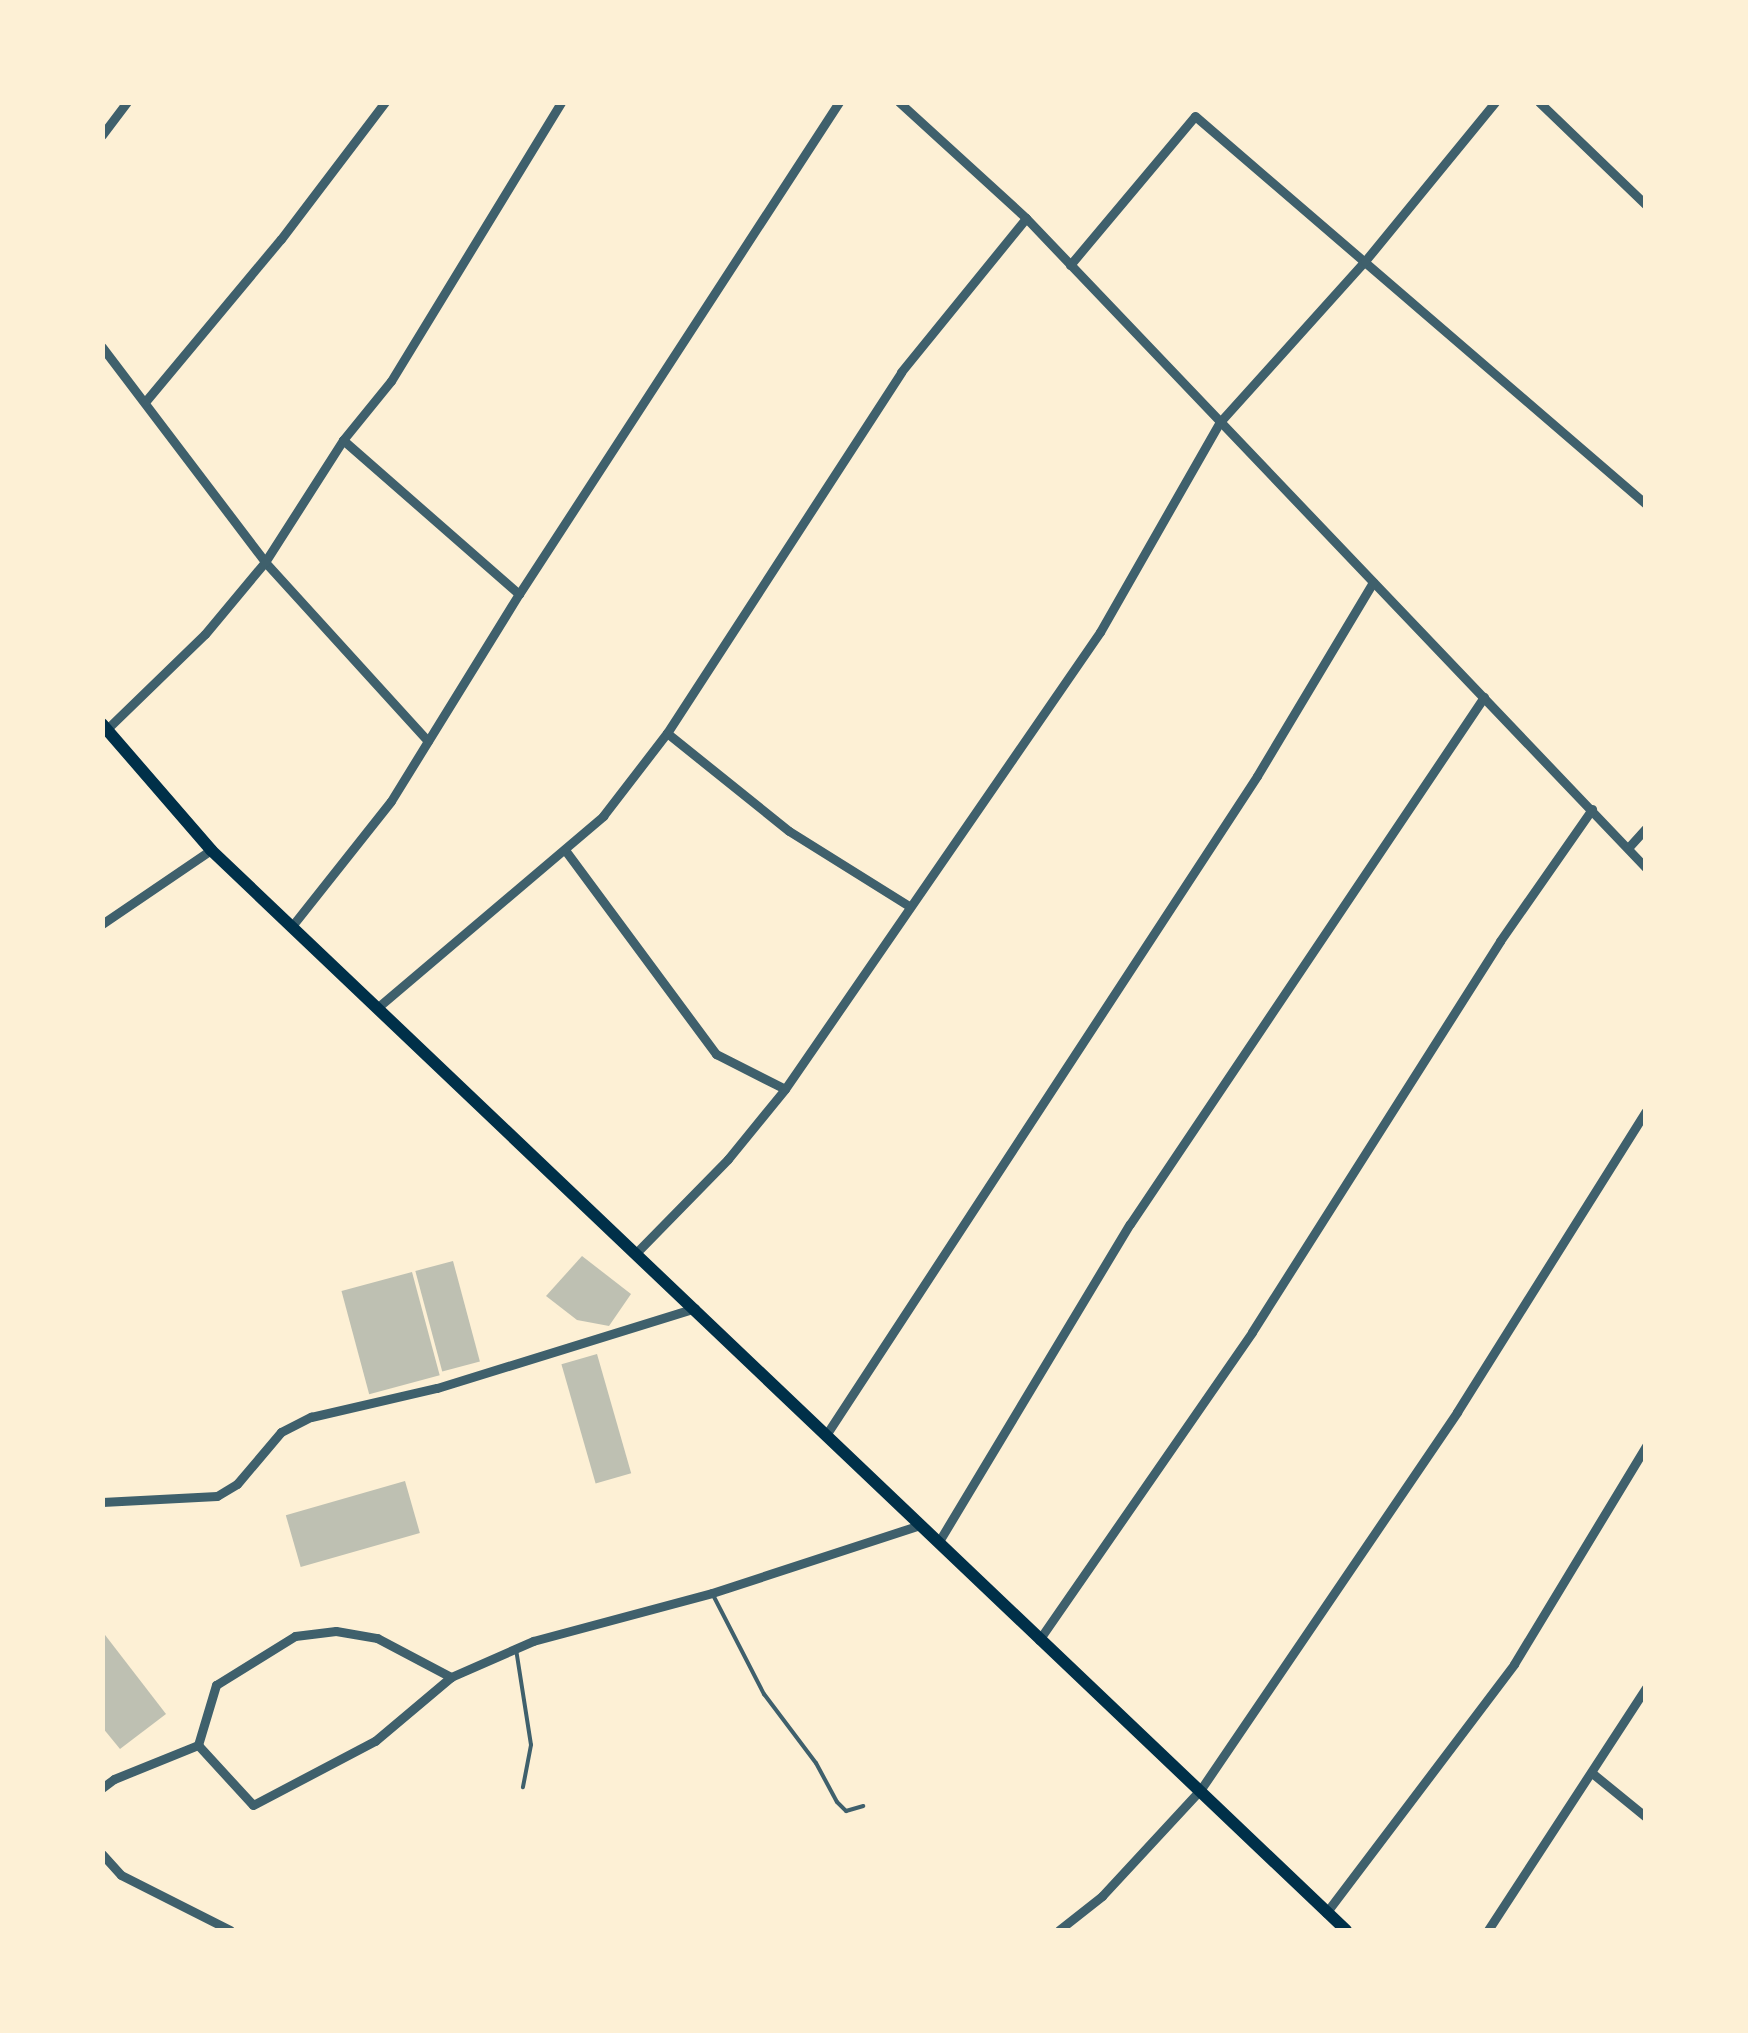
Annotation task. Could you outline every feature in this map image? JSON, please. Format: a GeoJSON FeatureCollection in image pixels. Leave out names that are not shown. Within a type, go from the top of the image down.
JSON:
{"type":"FeatureCollection","features":[{"type":"Feature","properties":{"kind":"main road"},"geometry":{"type":"LineString","coordinates":[[104,726],[212,850],[1346,1930]]}},
{"type":"Feature","properties":{"kind":"street"},"geometry":{"type":"LineString","coordinates":[[102,135],[127,102]]}},
{"type":"Feature","properties":{"kind":"street"},"geometry":{"type":"LineString","coordinates":[[145,402],[281,239],[385,102]]}},
{"type":"Feature","properties":{"kind":"street"},"geometry":{"type":"LineString","coordinates":[[104,726],[204,634],[265,562],[344,440],[391,381],[561,102]]}},
{"type":"Feature","properties":{"kind":"street"},"geometry":{"type":"LineString","coordinates":[[292,926],[392,800],[519,594],[840,102]]}},
{"type":"Feature","properties":{"kind":"street"},"geometry":{"type":"LineString","coordinates":[[899,102],[1026,218],[1646,868]]}},
{"type":"Feature","properties":{"kind":"street"},"geometry":{"type":"LineString","coordinates":[[637,1252],[728,1159],[785,1089],[1100,632],[1219,423],[1365,260],[1495,102]]}},
{"type":"Feature","properties":{"kind":"street"},"geometry":{"type":"LineString","coordinates":[[1539,102],[1641,193],[1646,205]]}},
{"type":"Feature","properties":{"kind":"street"},"geometry":{"type":"LineString","coordinates":[[1070,265],[1195,116],[1646,504]]}},
{"type":"Feature","properties":{"kind":"street"},"geometry":{"type":"LineString","coordinates":[[377,1008],[602,816],[667,733],[901,372],[1026,218]]}},
{"type":"Feature","properties":{"kind":"street"},"geometry":{"type":"LineString","coordinates":[[102,348],[265,562],[428,741]]}},
{"type":"Feature","properties":{"kind":"street"},"geometry":{"type":"LineString","coordinates":[[344,440],[519,594]]}},
{"type":"Feature","properties":{"kind":"street"},"geometry":{"type":"LineString","coordinates":[[826,1435],[1256,776],[1373,582]]}},
{"type":"Feature","properties":{"kind":"street"},"geometry":{"type":"LineString","coordinates":[[938,1543],[1130,1224],[1484,696]]}},
{"type":"Feature","properties":{"kind":"street"},"geometry":{"type":"LineString","coordinates":[[667,733],[789,831],[909,906]]}},
{"type":"Feature","properties":{"kind":"street"},"geometry":{"type":"LineString","coordinates":[[1039,1640],[1252,1332],[1500,941],[1592,809]]}},
{"type":"Feature","properties":{"kind":"street"},"geometry":{"type":"LineString","coordinates":[[1628,848],[1646,828]]}},
{"type":"Feature","properties":{"kind":"street"},"geometry":{"type":"LineString","coordinates":[[102,924],[212,850]]}},
{"type":"Feature","properties":{"kind":"street"},"geometry":{"type":"LineString","coordinates":[[565,850],[716,1054],[785,1089]]}},
{"type":"Feature","properties":{"kind":"street"},"geometry":{"type":"LineString","coordinates":[[1060,1930],[1102,1896],[1201,1788],[1458,1412],[1646,1111]]}},
{"type":"Feature","properties":{"kind":"street"},"geometry":{"type":"LineString","coordinates":[[102,1502],[217,1496],[237,1484],[281,1432],[311,1417],[471,1378],[694,1308]]}},
{"type":"Feature","properties":{"kind":"street"},"geometry":{"type":"LineString","coordinates":[[1326,1913],[1514,1664],[1646,1446]]}},
{"type":"Feature","properties":{"kind":"street"},"geometry":{"type":"LineString","coordinates":[[198,1745],[253,1805],[375,1741],[451,1677],[516,1649],[712,1593],[920,1526]]}},
{"type":"Feature","properties":{"kind":"street"},"geometry":{"type":"LineString","coordinates":[[198,1745],[216,1685],[295,1636],[336,1631],[377,1638],[451,1677]]}},
{"type":"Feature","properties":{"kind":"street"},"geometry":{"type":"LineString","coordinates":[[1488,1930],[1646,1688]]}},
{"type":"Feature","properties":{"kind":"street"},"geometry":{"type":"LineString","coordinates":[[102,1788],[114,1779],[198,1745]]}},
{"type":"Feature","properties":{"kind":"street"},"geometry":{"type":"LineString","coordinates":[[1592,1773],[1646,1816]]}},
{"type":"Feature","properties":{"kind":"street"},"geometry":{"type":"LineString","coordinates":[[102,1854],[121,1875],[230,1930]]}},
{"type":"Feature","properties":{"kind":"lane"},"geometry":{"type":"LineString","coordinates":[[712,1593],[764,1694],[816,1763],[837,1802],[846,1812],[863,1806]]}},
{"type":"Feature","properties":{"kind":"lane"},"geometry":{"type":"LineString","coordinates":[[516,1649],[532,1745],[523,1787]]}},
{"type":"Feature","properties":{"kind":"building"},"geometry":{"type":"Polygon","coordinates":[[[582,1256],[631,1294],[609,1326],[577,1320],[546,1296],[582,1256]]]}},
{"type":"Feature","properties":{"kind":"building"},"geometry":{"type":"Polygon","coordinates":[[[453,1261],[480,1361],[442,1372],[415,1271],[453,1261]]]}},
{"type":"Feature","properties":{"kind":"building"},"geometry":{"type":"Polygon","coordinates":[[[412,1272],[440,1375],[369,1394],[341,1291],[412,1272]]]}},
{"type":"Feature","properties":{"kind":"building"},"geometry":{"type":"Polygon","coordinates":[[[597,1354],[631,1473],[596,1483],[561,1364],[597,1354]]]}},
{"type":"Feature","properties":{"kind":"building"},"geometry":{"type":"Polygon","coordinates":[[[405,1481],[420,1533],[301,1567],[286,1515],[405,1481]]]}},
{"type":"Feature","properties":{"kind":"building"},"geometry":{"type":"Polygon","coordinates":[[[102,1631],[166,1714],[120,1749],[102,1727],[102,1631]]]}}]}
